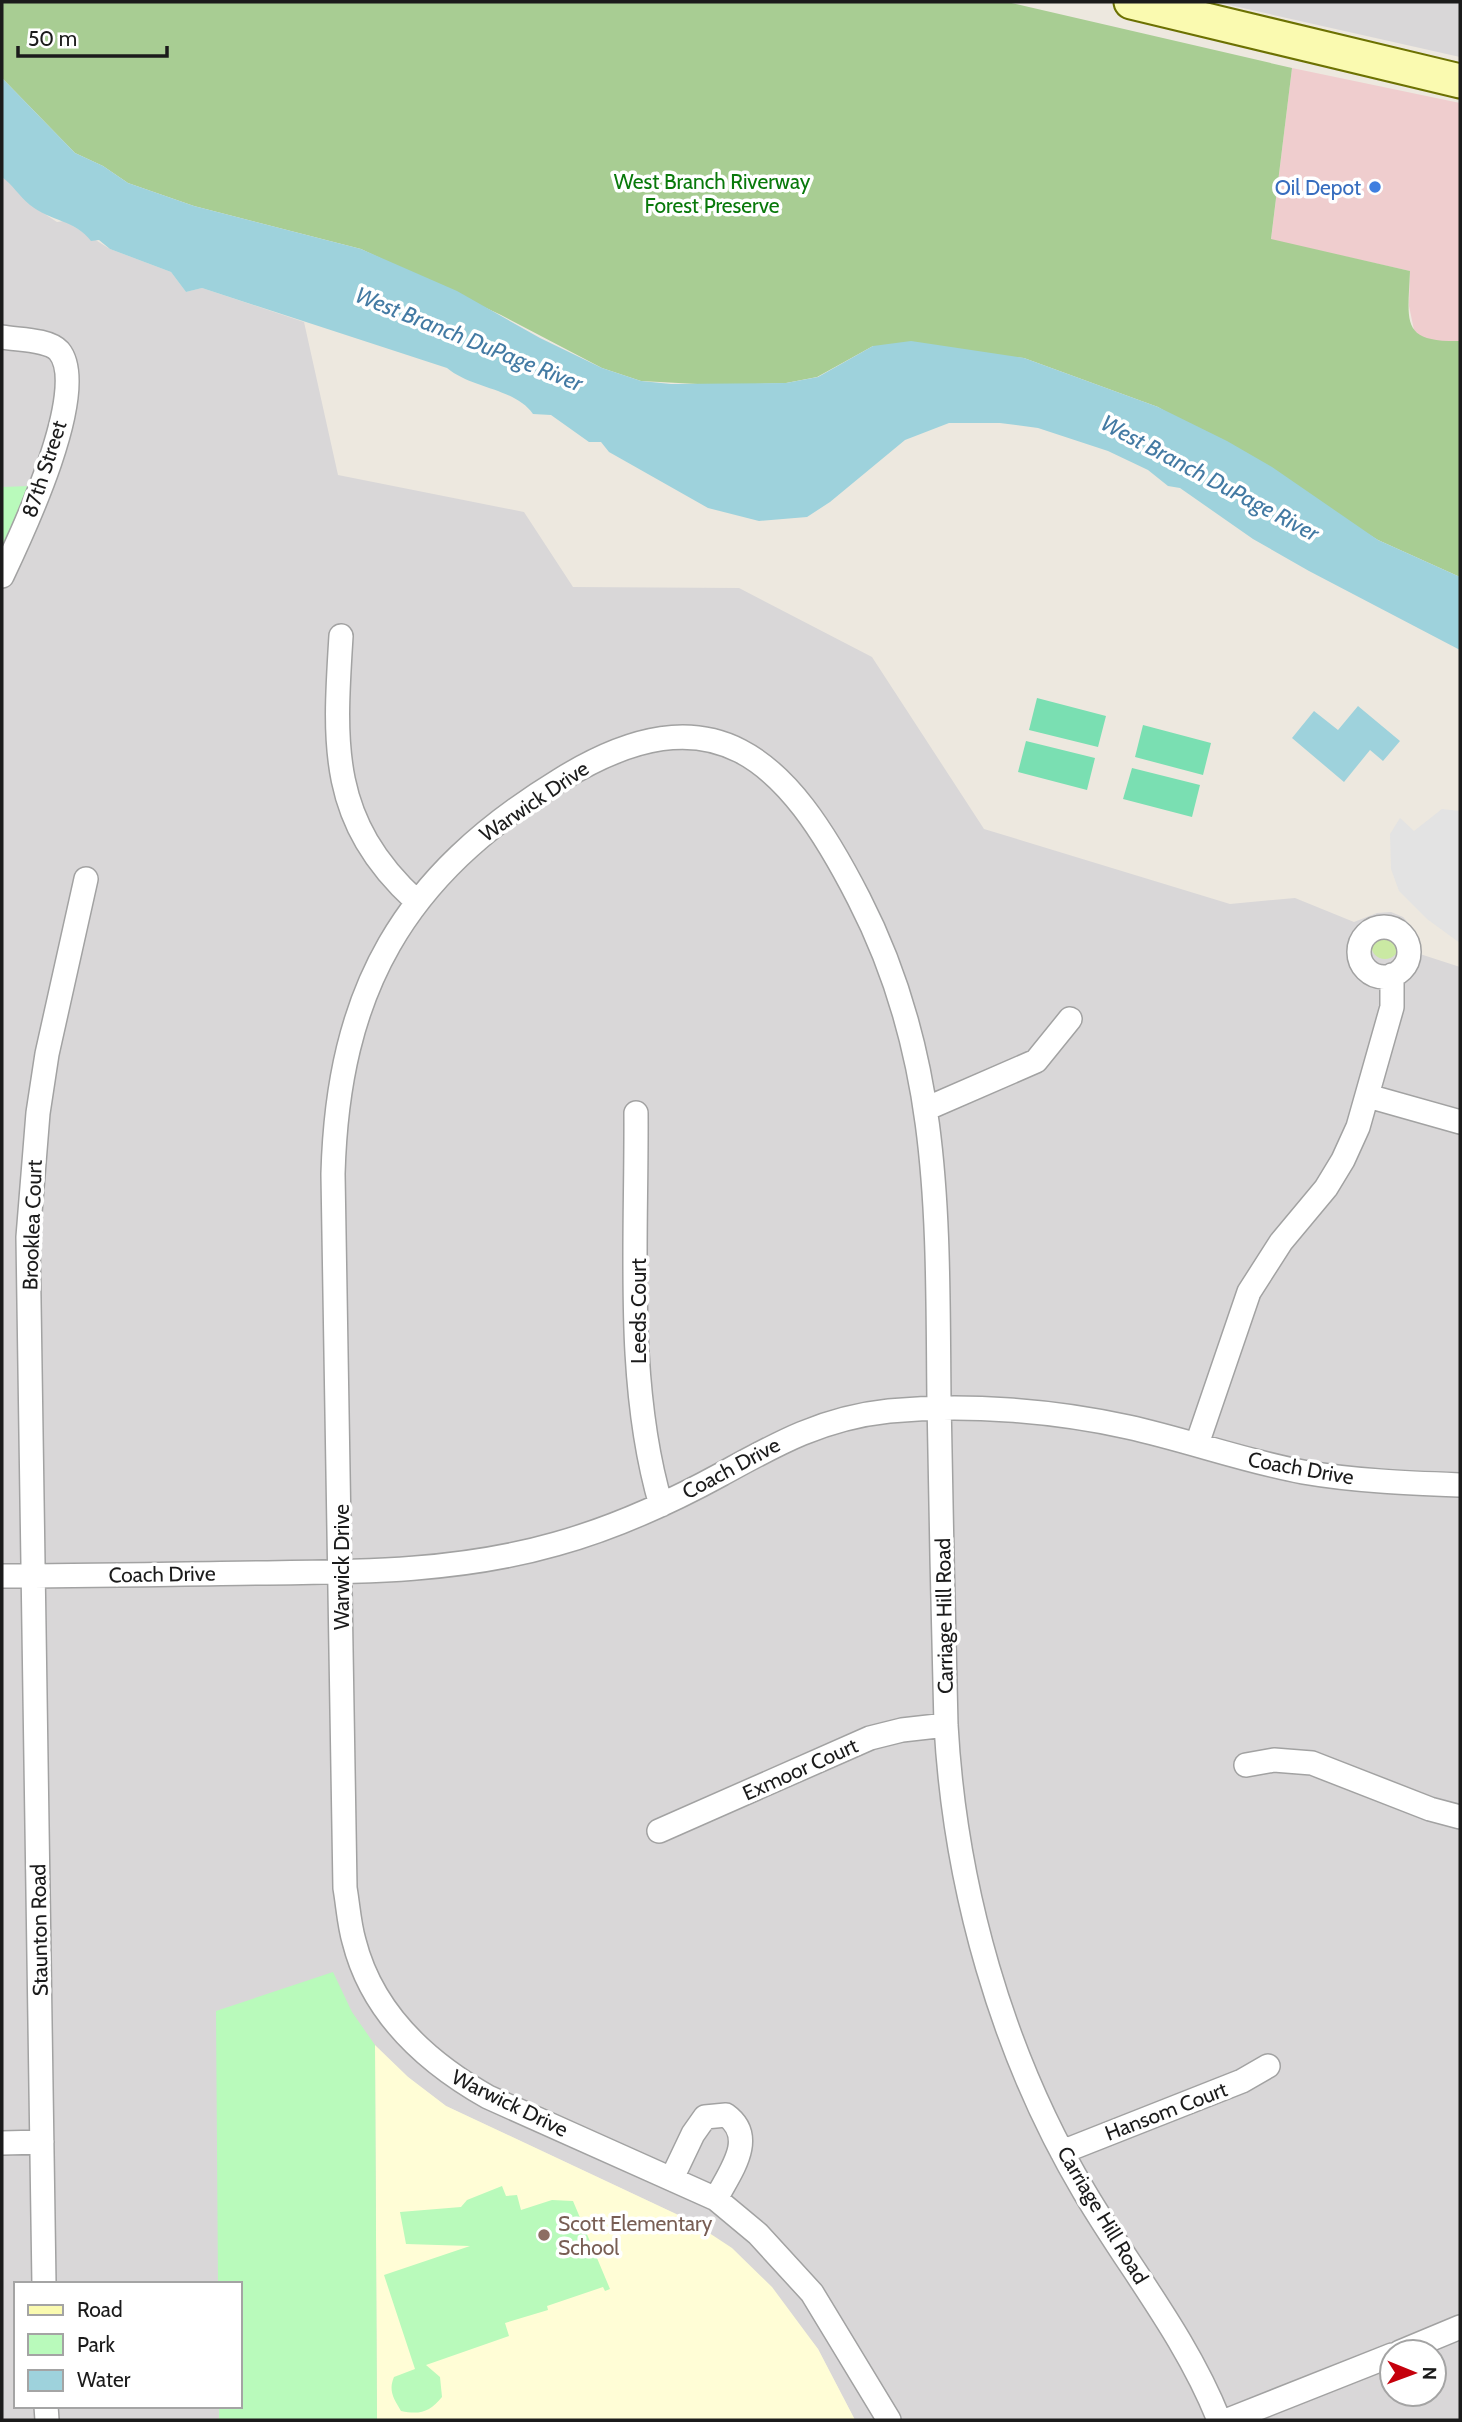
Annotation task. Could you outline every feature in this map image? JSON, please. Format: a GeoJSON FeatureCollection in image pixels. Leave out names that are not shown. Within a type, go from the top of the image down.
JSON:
{"type":"FeatureCollection","features":[{"type":"Feature","properties":{"kind":"main road"},"geometry":{"type":"LineString","coordinates":[[1131,2],[1187,9],[1460,81]]}},
{"type":"Feature","properties":{"kind":"street","name":"87th Street"},"geometry":{"type":"LineString","coordinates":[[2,337],[52,346],[63,358],[68,388],[53,453],[27,523],[2,576]]}},
{"type":"Feature","properties":{"kind":"street"},"geometry":{"type":"LineString","coordinates":[[341,636],[337,724],[340,769],[349,805],[370,849],[416,901]]}},
{"type":"Feature","properties":{"kind":"street","name":"Warwick Drive"},"geometry":{"type":"LineString","coordinates":[[785,783],[744,754],[710,740],[674,736],[629,746],[568,775],[498,820],[431,881],[391,940],[368,987],[346,1052],[334,1119],[345,1888],[354,1942],[368,1980],[384,2008],[412,2043],[456,2079],[488,2097],[716,2199],[772,2246],[798,2274],[828,2316],[889,2420]]}},
{"type":"Feature","properties":{"kind":"street","name":"Carriage Hill Road"},"geometry":{"type":"LineString","coordinates":[[785,783],[825,839],[881,945],[914,1043],[928,1108],[935,1193],[946,1725],[957,1830],[980,1939],[1014,2043],[1062,2152],[1084,2192],[1186,2348],[1219,2420]]}},
{"type":"Feature","properties":{"kind":"street","name":"Brooklea Court"},"geometry":{"type":"LineString","coordinates":[[34,1576],[28,1237],[47,1054],[86,879]]}},
{"type":"Feature","properties":{"kind":"street"},"geometry":{"type":"LineString","coordinates":[[1198,1444],[1249,1292],[1281,1242],[1315,1204],[1343,1160],[1368,1096],[1392,1007],[1392,975]]}},
{"type":"Feature","properties":{"kind":"street"},"geometry":{"type":"LineString","coordinates":[[928,1108],[1036,1061],[1070,1019]]}},
{"type":"Feature","properties":{"kind":"street"},"geometry":{"type":"LineString","coordinates":[[1368,1096],[1460,1122]]}},
{"type":"Feature","properties":{"kind":"street","name":"Leeds Court"},"geometry":{"type":"LineString","coordinates":[[636,1114],[638,1389],[645,1445],[661,1505]]}},
{"type":"Feature","properties":{"kind":"street","name":"Coach Drive"},"geometry":{"type":"LineString","coordinates":[[2,1576],[426,1569],[489,1559],[584,1536],[661,1505],[806,1430],[838,1420],[887,1412],[939,1409],[1057,1415],[1125,1426],[1198,1444],[1254,1462],[1306,1472],[1346,1478],[1460,1485]]}},
{"type":"Feature","properties":{"kind":"street","name":"Staunton Road"},"geometry":{"type":"LineString","coordinates":[[34,1576],[44,2282]]}},
{"type":"Feature","properties":{"kind":"street","name":"Exmoor Court"},"geometry":{"type":"LineString","coordinates":[[659,1831],[870,1738],[902,1730],[946,1725]]}},
{"type":"Feature","properties":{"kind":"street"},"geometry":{"type":"LineString","coordinates":[[1245,1765],[1274,1760],[1312,1763],[1430,1809],[1460,1817]]}},
{"type":"Feature","properties":{"kind":"street","name":"Hansom Court"},"geometry":{"type":"LineString","coordinates":[[1062,2152],[1242,2081],[1268,2066]]}},
{"type":"Feature","properties":{"kind":"street"},"geometry":{"type":"LineString","coordinates":[[673,2178],[693,2134],[705,2117],[726,2115],[739,2129],[741,2146],[716,2199]]}},
{"type":"Feature","properties":{"kind":"street"},"geometry":{"type":"LineString","coordinates":[[2,2143],[42,2142]]}},
{"type":"Feature","properties":{"kind":"street"},"geometry":{"type":"LineString","coordinates":[[1434,2338],[1460,2327]]}},
{"type":"Feature","properties":{"kind":"street"},"geometry":{"type":"LineString","coordinates":[[1228,2420],[1378,2361]]}},
{"type":"Feature","properties":{"kind":"shaded area"},"geometry":{"type":"Polygon","coordinates":[[[1216,2],[1460,2],[1460,57],[1216,2]]]}},
{"type":"Feature","properties":{"kind":"shaded area"},"geometry":{"type":"Polygon","coordinates":[[[1292,68],[1460,103],[1460,341],[1432,341],[1422,338],[1414,330],[1409,306],[1410,271],[1271,240],[1292,68]]]}},
{"type":"Feature","properties":{"kind":"shaded area"},"geometry":{"type":"Polygon","coordinates":[[[2,177],[14,185],[31,205],[57,222],[65,221],[110,249],[171,272],[186,292],[202,288],[304,322],[338,475],[524,512],[573,587],[739,588],[872,657],[984,829],[1230,904],[1295,898],[1354,922],[1377,913],[1391,912],[1403,917],[1413,928],[1420,941],[1420,954],[1460,967],[1460,2420],[855,2420],[818,2349],[802,2329],[691,2221],[446,2106],[408,2077],[375,2046],[377,2420],[2,2420],[2,177]]]}},
{"type":"Feature","properties":{"kind":"shaded area"},"geometry":{"type":"Polygon","coordinates":[[[1442,809],[1460,811],[1460,943],[1427,919],[1399,891],[1391,869],[1390,834],[1400,818],[1414,831],[1442,809]]]}},
{"type":"Feature","properties":{"kind":"shaded area","name":"Scott Elementary School"},"geometry":{"type":"Polygon","coordinates":[[[375,2045],[408,2077],[446,2106],[691,2221],[732,2248],[772,2287],[818,2349],[855,2420],[377,2420],[375,2045]]]}},
{"type":"Feature","properties":{"kind":"green space","name":"West Branch Riverway Forest Preserve"},"geometry":{"type":"Polygon","coordinates":[[[2,2],[1007,2],[1292,68],[1271,239],[1410,271],[1409,316],[1417,333],[1427,338],[1460,341],[1460,577],[1378,540],[1158,407],[1024,358],[873,346],[817,377],[786,383],[716,385],[641,381],[602,368],[501,315],[361,249],[194,206],[128,183],[103,166],[75,153],[2,78],[2,2]]]}},
{"type":"Feature","properties":{"kind":"green space"},"geometry":{"type":"Polygon","coordinates":[[[30,486],[2,554],[2,487],[30,486]]]}},
{"type":"Feature","properties":{"kind":"green space"},"geometry":{"type":"Polygon","coordinates":[[[1037,698],[1106,716],[1098,747],[1029,730],[1037,698]]]}},
{"type":"Feature","properties":{"kind":"green space"},"geometry":{"type":"Polygon","coordinates":[[[1143,725],[1211,743],[1203,775],[1135,757],[1143,725]]]}},
{"type":"Feature","properties":{"kind":"green space"},"geometry":{"type":"Polygon","coordinates":[[[1026,741],[1095,758],[1087,790],[1018,772],[1026,741]]]}},
{"type":"Feature","properties":{"kind":"green space"},"geometry":{"type":"Polygon","coordinates":[[[1132,768],[1200,785],[1192,817],[1123,799],[1132,768]]]}},
{"type":"Feature","properties":{"kind":"green space"},"geometry":{"type":"Polygon","coordinates":[[[1385,931],[1395,935],[1399,945],[1395,955],[1385,959],[1375,955],[1371,945],[1375,935],[1385,931]]]}},
{"type":"Feature","properties":{"kind":"green space"},"geometry":{"type":"Polygon","coordinates":[[[333,1972],[352,2012],[375,2045],[377,2420],[219,2420],[219,2408],[242,2408],[242,2282],[218,2282],[216,2011],[333,1972]]]}},
{"type":"Feature","properties":{"kind":"green space"},"geometry":{"type":"Polygon","coordinates":[[[502,2186],[506,2196],[517,2195],[521,2210],[552,2200],[573,2201],[610,2289],[605,2291],[603,2287],[547,2306],[548,2310],[505,2323],[509,2336],[426,2365],[440,2377],[442,2397],[424,2411],[401,2411],[393,2395],[392,2382],[394,2377],[415,2369],[384,2275],[470,2246],[406,2244],[400,2212],[461,2207],[467,2200],[502,2186]]]}},
{"type":"Feature","properties":{"kind":"water","name":"West Branch DuPage River"},"geometry":{"type":"Polygon","coordinates":[[[2,78],[75,153],[103,166],[128,183],[194,206],[361,249],[457,291],[540,338],[602,368],[641,381],[671,384],[786,383],[818,377],[873,346],[911,341],[1024,358],[1158,407],[1272,467],[1378,540],[1460,577],[1460,650],[1253,539],[1180,488],[1168,486],[1148,470],[1108,451],[1038,428],[1000,423],[949,423],[905,440],[830,502],[807,517],[759,521],[708,508],[609,452],[601,442],[589,442],[551,415],[533,414],[515,399],[457,375],[447,368],[202,288],[186,292],[171,272],[110,249],[99,240],[91,241],[78,229],[38,210],[26,202],[2,177],[2,78]]]}},
{"type":"Feature","properties":{"kind":"water"},"geometry":{"type":"Polygon","coordinates":[[[1358,706],[1400,741],[1383,761],[1370,750],[1344,782],[1292,738],[1314,711],[1338,730],[1358,706]]]}},
{"type":"Feature","properties":{"kind":"place","name":"Oil Depot"},"geometry":{"type":"Point","coordinates":[1375,187]}},
{"type":"Feature","properties":{"kind":"place","name":"Scott Elementary School"},"geometry":{"type":"Point","coordinates":[544,2235]}}]}
